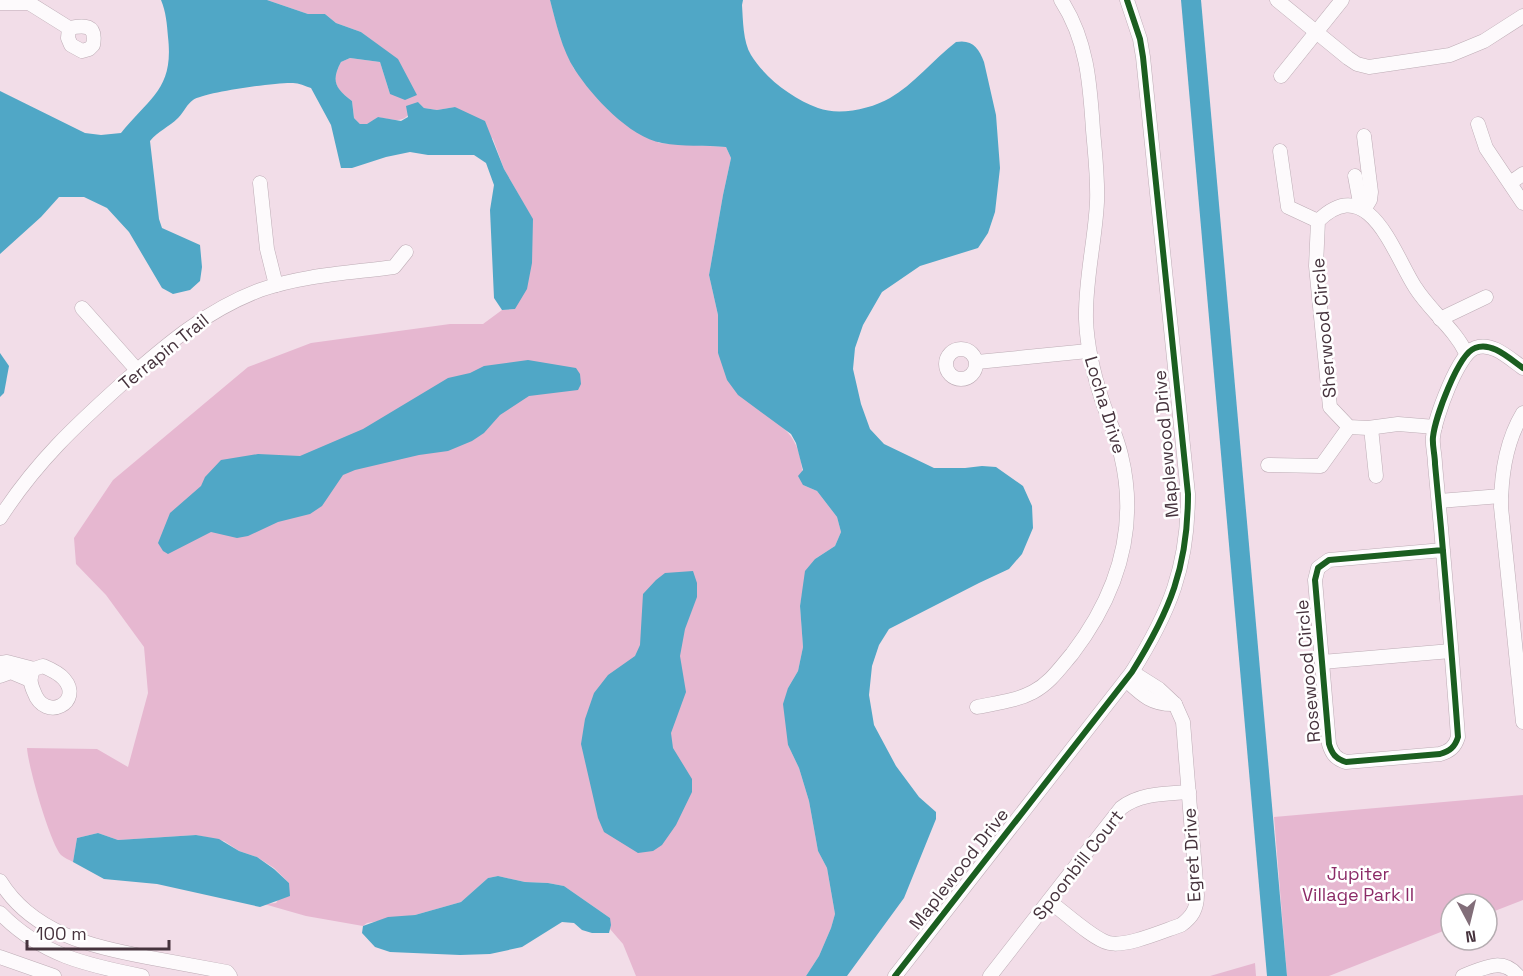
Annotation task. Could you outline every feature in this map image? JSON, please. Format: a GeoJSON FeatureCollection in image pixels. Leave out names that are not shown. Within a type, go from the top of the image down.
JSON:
{"type":"FeatureCollection","features":[{"type":"Feature","properties":{"kind":"street","name":"Locha Drive"},"geometry":{"type":"LineString","coordinates":[[977,707],[1022,697],[1040,687],[1056,674],[1092,627],[1110,593],[1118,569],[1127,521],[1126,480],[1119,447],[1103,405],[1088,351],[1086,295],[1095,229],[1097,176],[1086,59],[1077,30],[1061,0]]}},
{"type":"Feature","properties":{"kind":"street","name":"Maplewood Drive"},"geometry":{"type":"LineString","coordinates":[[895,976],[1129,676],[1163,619],[1178,582],[1185,547],[1188,503],[1143,57],[1140,39],[1127,0]]}},
{"type":"Feature","properties":{"kind":"street"},"geometry":{"type":"LineString","coordinates":[[1276,0],[1357,64],[1376,66],[1450,55],[1484,40],[1523,16]]}},
{"type":"Feature","properties":{"kind":"street"},"geometry":{"type":"LineString","coordinates":[[1281,76],[1342,0]]}},
{"type":"Feature","properties":{"kind":"street"},"geometry":{"type":"LineString","coordinates":[[0,3],[29,3],[69,28]]}},
{"type":"Feature","properties":{"kind":"street"},"geometry":{"type":"LineString","coordinates":[[1478,124],[1486,148],[1523,203]]}},
{"type":"Feature","properties":{"kind":"street"},"geometry":{"type":"LineString","coordinates":[[1363,209],[1370,200],[1371,192],[1364,136]]}},
{"type":"Feature","properties":{"kind":"street"},"geometry":{"type":"LineString","coordinates":[[1280,151],[1288,207],[1318,221],[1342,206],[1363,209],[1374,218],[1386,233],[1415,288],[1460,341],[1466,353]]}},
{"type":"Feature","properties":{"kind":"street"},"geometry":{"type":"LineString","coordinates":[[1510,183],[1523,174]]}},
{"type":"Feature","properties":{"kind":"street"},"geometry":{"type":"LineString","coordinates":[[1355,176],[1363,209]]}},
{"type":"Feature","properties":{"kind":"street"},"geometry":{"type":"LineString","coordinates":[[260,183],[267,249],[276,285]]}},
{"type":"Feature","properties":{"kind":"street","name":"Sherwood Circle"},"geometry":{"type":"LineString","coordinates":[[1318,221],[1316,266],[1330,407],[1349,427]]}},
{"type":"Feature","properties":{"kind":"street","name":"Terrapin Trail"},"geometry":{"type":"LineString","coordinates":[[0,518],[32,472],[75,426],[137,370],[209,314],[243,297],[276,285],[314,277],[394,267],[406,252]]}},
{"type":"Feature","properties":{"kind":"street"},"geometry":{"type":"LineString","coordinates":[[1440,319],[1486,297]]}},
{"type":"Feature","properties":{"kind":"street"},"geometry":{"type":"LineString","coordinates":[[82,308],[137,370]]}},
{"type":"Feature","properties":{"kind":"street"},"geometry":{"type":"LineString","coordinates":[[1501,496],[1439,501],[1433,438],[1447,388],[1466,353],[1476,347],[1486,347],[1499,351],[1523,368]]}},
{"type":"Feature","properties":{"kind":"street"},"geometry":{"type":"LineString","coordinates":[[977,362],[1088,351]]}},
{"type":"Feature","properties":{"kind":"street"},"geometry":{"type":"LineString","coordinates":[[1523,413],[1504,465],[1501,496],[1523,722]]}},
{"type":"Feature","properties":{"kind":"street"},"geometry":{"type":"LineString","coordinates":[[1268,465],[1321,466],[1349,427],[1371,428],[1398,424],[1435,427]]}},
{"type":"Feature","properties":{"kind":"street"},"geometry":{"type":"LineString","coordinates":[[1371,428],[1376,476]]}},
{"type":"Feature","properties":{"kind":"street","name":"Rosewood Circle"},"geometry":{"type":"LineString","coordinates":[[1439,501],[1443,550],[1451,651],[1458,737],[1452,749],[1440,754],[1346,762],[1335,756],[1329,744],[1315,580],[1318,568],[1329,560],[1443,550]]}},
{"type":"Feature","properties":{"kind":"street"},"geometry":{"type":"LineString","coordinates":[[1322,662],[1451,651]]}},
{"type":"Feature","properties":{"kind":"street"},"geometry":{"type":"LineString","coordinates":[[0,663],[7,662],[32,674],[11,672],[0,676]]}},
{"type":"Feature","properties":{"kind":"street","name":"Egret Drive"},"geometry":{"type":"LineString","coordinates":[[1049,901],[1097,938],[1110,944],[1124,943],[1181,925],[1187,921],[1195,909],[1197,895],[1183,722],[1175,704],[1161,705],[1141,694],[1129,676]]}},
{"type":"Feature","properties":{"kind":"street","name":"Spoonbill Court"},"geometry":{"type":"LineString","coordinates":[[990,976],[1120,808],[1144,796],[1189,792]]}},
{"type":"Feature","properties":{"kind":"street"},"geometry":{"type":"LineString","coordinates":[[0,881],[31,915],[66,936],[105,949],[227,972],[230,976]]}},
{"type":"Feature","properties":{"kind":"street"},"geometry":{"type":"LineString","coordinates":[[0,913],[35,942],[61,956],[84,964],[142,976]]}},
{"type":"Feature","properties":{"kind":"street"},"geometry":{"type":"LineString","coordinates":[[0,957],[54,976]]}},
{"type":"Feature","properties":{"kind":"street"},"geometry":{"type":"LineString","coordinates":[[1463,976],[1497,964],[1510,968],[1518,976]]}},
{"type":"Feature","properties":{"kind":"green space"},"geometry":{"type":"Polygon","coordinates":[[[267,0],[550,0],[560,37],[574,69],[659,143],[726,147],[731,158],[709,275],[718,315],[718,353],[792,438],[801,460],[803,485],[817,491],[837,517],[841,532],[835,546],[815,559],[802,594],[800,606],[803,647],[798,671],[788,688],[788,745],[799,768],[809,801],[818,851],[827,868],[835,914],[819,956],[806,976],[636,976],[623,944],[610,929],[610,918],[564,886],[548,883],[525,882],[498,876],[488,878],[461,902],[415,915],[367,923],[363,926],[306,916],[264,904],[276,903],[289,883],[274,868],[257,857],[239,851],[224,841],[196,835],[118,840],[98,833],[77,838],[73,862],[61,855],[56,848],[40,804],[27,748],[97,749],[128,767],[148,693],[144,647],[106,595],[76,564],[74,538],[113,480],[248,367],[311,343],[450,324],[483,324],[502,310],[515,309],[533,220],[504,169],[493,139],[455,107],[437,110],[424,108],[418,102],[402,119],[378,117],[367,125],[360,124],[354,118],[352,101],[336,84],[336,75],[341,62],[350,58],[380,62],[390,94],[398,60],[361,32],[336,23],[325,14],[308,14],[267,0]]]}},
{"type":"Feature","properties":{"kind":"green space","name":"Jupiter Village Park II"},"geometry":{"type":"Polygon","coordinates":[[[1523,795],[1523,900],[1499,909],[1499,892],[1439,892],[1439,933],[1329,976],[1287,976],[1274,817],[1523,795]]]}},
{"type":"Feature","properties":{"kind":"green space"},"geometry":{"type":"Polygon","coordinates":[[[1255,963],[1256,976],[1210,976],[1255,963]]]}},
{"type":"Feature","properties":{"kind":"water"},"geometry":{"type":"Polygon","coordinates":[[[161,0],[267,0],[308,14],[325,14],[336,23],[361,32],[398,59],[417,95],[405,100],[390,94],[380,62],[350,58],[341,62],[336,74],[336,84],[352,101],[354,118],[360,124],[367,124],[378,117],[401,121],[408,117],[406,106],[418,102],[424,108],[437,110],[455,107],[485,121],[504,169],[533,219],[532,263],[527,289],[515,309],[502,310],[494,298],[490,210],[494,185],[486,163],[474,155],[428,155],[410,152],[352,168],[341,168],[331,125],[311,88],[295,83],[242,88],[200,97],[193,100],[178,118],[150,141],[162,228],[200,245],[202,267],[200,281],[190,290],[173,294],[162,288],[129,232],[107,208],[84,197],[59,197],[41,217],[0,254],[0,91],[85,133],[101,135],[121,133],[158,91],[167,69],[169,55],[167,27],[161,0]]]}},
{"type":"Feature","properties":{"kind":"water"},"geometry":{"type":"Polygon","coordinates":[[[550,0],[743,0],[745,37],[748,50],[757,64],[772,80],[790,93],[809,104],[826,110],[855,110],[890,98],[907,86],[956,42],[971,43],[984,62],[996,115],[1000,168],[995,212],[988,233],[978,248],[920,266],[882,292],[863,325],[855,348],[853,369],[861,404],[870,429],[884,444],[934,468],[996,467],[1023,486],[1032,506],[1033,528],[1022,554],[1009,569],[889,629],[879,645],[872,666],[869,695],[874,725],[896,766],[919,797],[936,812],[936,819],[904,898],[847,976],[806,976],[819,956],[835,914],[827,868],[818,851],[809,801],[799,768],[788,745],[783,704],[788,688],[798,671],[803,647],[800,606],[805,571],[815,559],[835,546],[841,532],[837,517],[817,491],[803,485],[798,476],[803,470],[796,443],[791,434],[738,395],[727,380],[718,353],[718,315],[709,275],[731,158],[726,147],[670,144],[649,139],[612,114],[591,92],[570,62],[550,0]]]}},
{"type":"Feature","properties":{"kind":"water"},"geometry":{"type":"Polygon","coordinates":[[[1181,0],[1201,0],[1287,976],[1267,976],[1181,0]]]}},
{"type":"Feature","properties":{"kind":"water"},"geometry":{"type":"Polygon","coordinates":[[[0,353],[9,366],[4,393],[0,397],[0,353]]]}},
{"type":"Feature","properties":{"kind":"water"},"geometry":{"type":"Polygon","coordinates":[[[528,360],[576,368],[580,374],[581,384],[578,390],[529,396],[500,415],[484,433],[448,451],[419,455],[343,475],[322,506],[310,514],[278,522],[248,536],[237,538],[211,532],[168,554],[158,543],[170,513],[201,486],[205,477],[221,460],[258,454],[300,456],[363,429],[448,378],[470,373],[484,366],[528,360]]]}},
{"type":"Feature","properties":{"kind":"water"},"geometry":{"type":"Polygon","coordinates":[[[693,571],[697,583],[697,597],[685,629],[680,656],[686,692],[671,733],[673,748],[692,779],[692,792],[676,825],[662,845],[653,851],[638,853],[604,832],[598,818],[581,744],[585,719],[594,693],[608,675],[635,656],[640,645],[643,594],[665,573],[693,571]]]}},
{"type":"Feature","properties":{"kind":"water"},"geometry":{"type":"Polygon","coordinates":[[[98,833],[118,840],[196,835],[219,839],[239,851],[257,857],[274,869],[289,883],[290,896],[260,907],[157,884],[104,879],[73,862],[77,838],[98,833]]]}},
{"type":"Feature","properties":{"kind":"water"},"geometry":{"type":"Polygon","coordinates":[[[498,876],[525,882],[564,886],[610,918],[609,933],[592,933],[582,930],[574,923],[562,922],[522,947],[490,954],[460,955],[390,952],[375,947],[362,933],[363,926],[388,917],[415,915],[461,902],[488,878],[498,876]]]}},
{"type":"Feature","properties":{"kind":"cycle path"},"geometry":{"type":"LineString","coordinates":[[895,976],[1132,672],[1157,629],[1174,588],[1180,566],[1185,544],[1188,494],[1143,57],[1140,39],[1127,0]]}},
{"type":"Feature","properties":{"kind":"cycle path"},"geometry":{"type":"LineString","coordinates":[[1443,550],[1329,560],[1318,568],[1315,580],[1329,744],[1335,756],[1343,761],[1440,754],[1452,748],[1457,740],[1448,606],[1433,437],[1448,388],[1468,353],[1481,346],[1488,347],[1500,352],[1523,368]]}}]}
